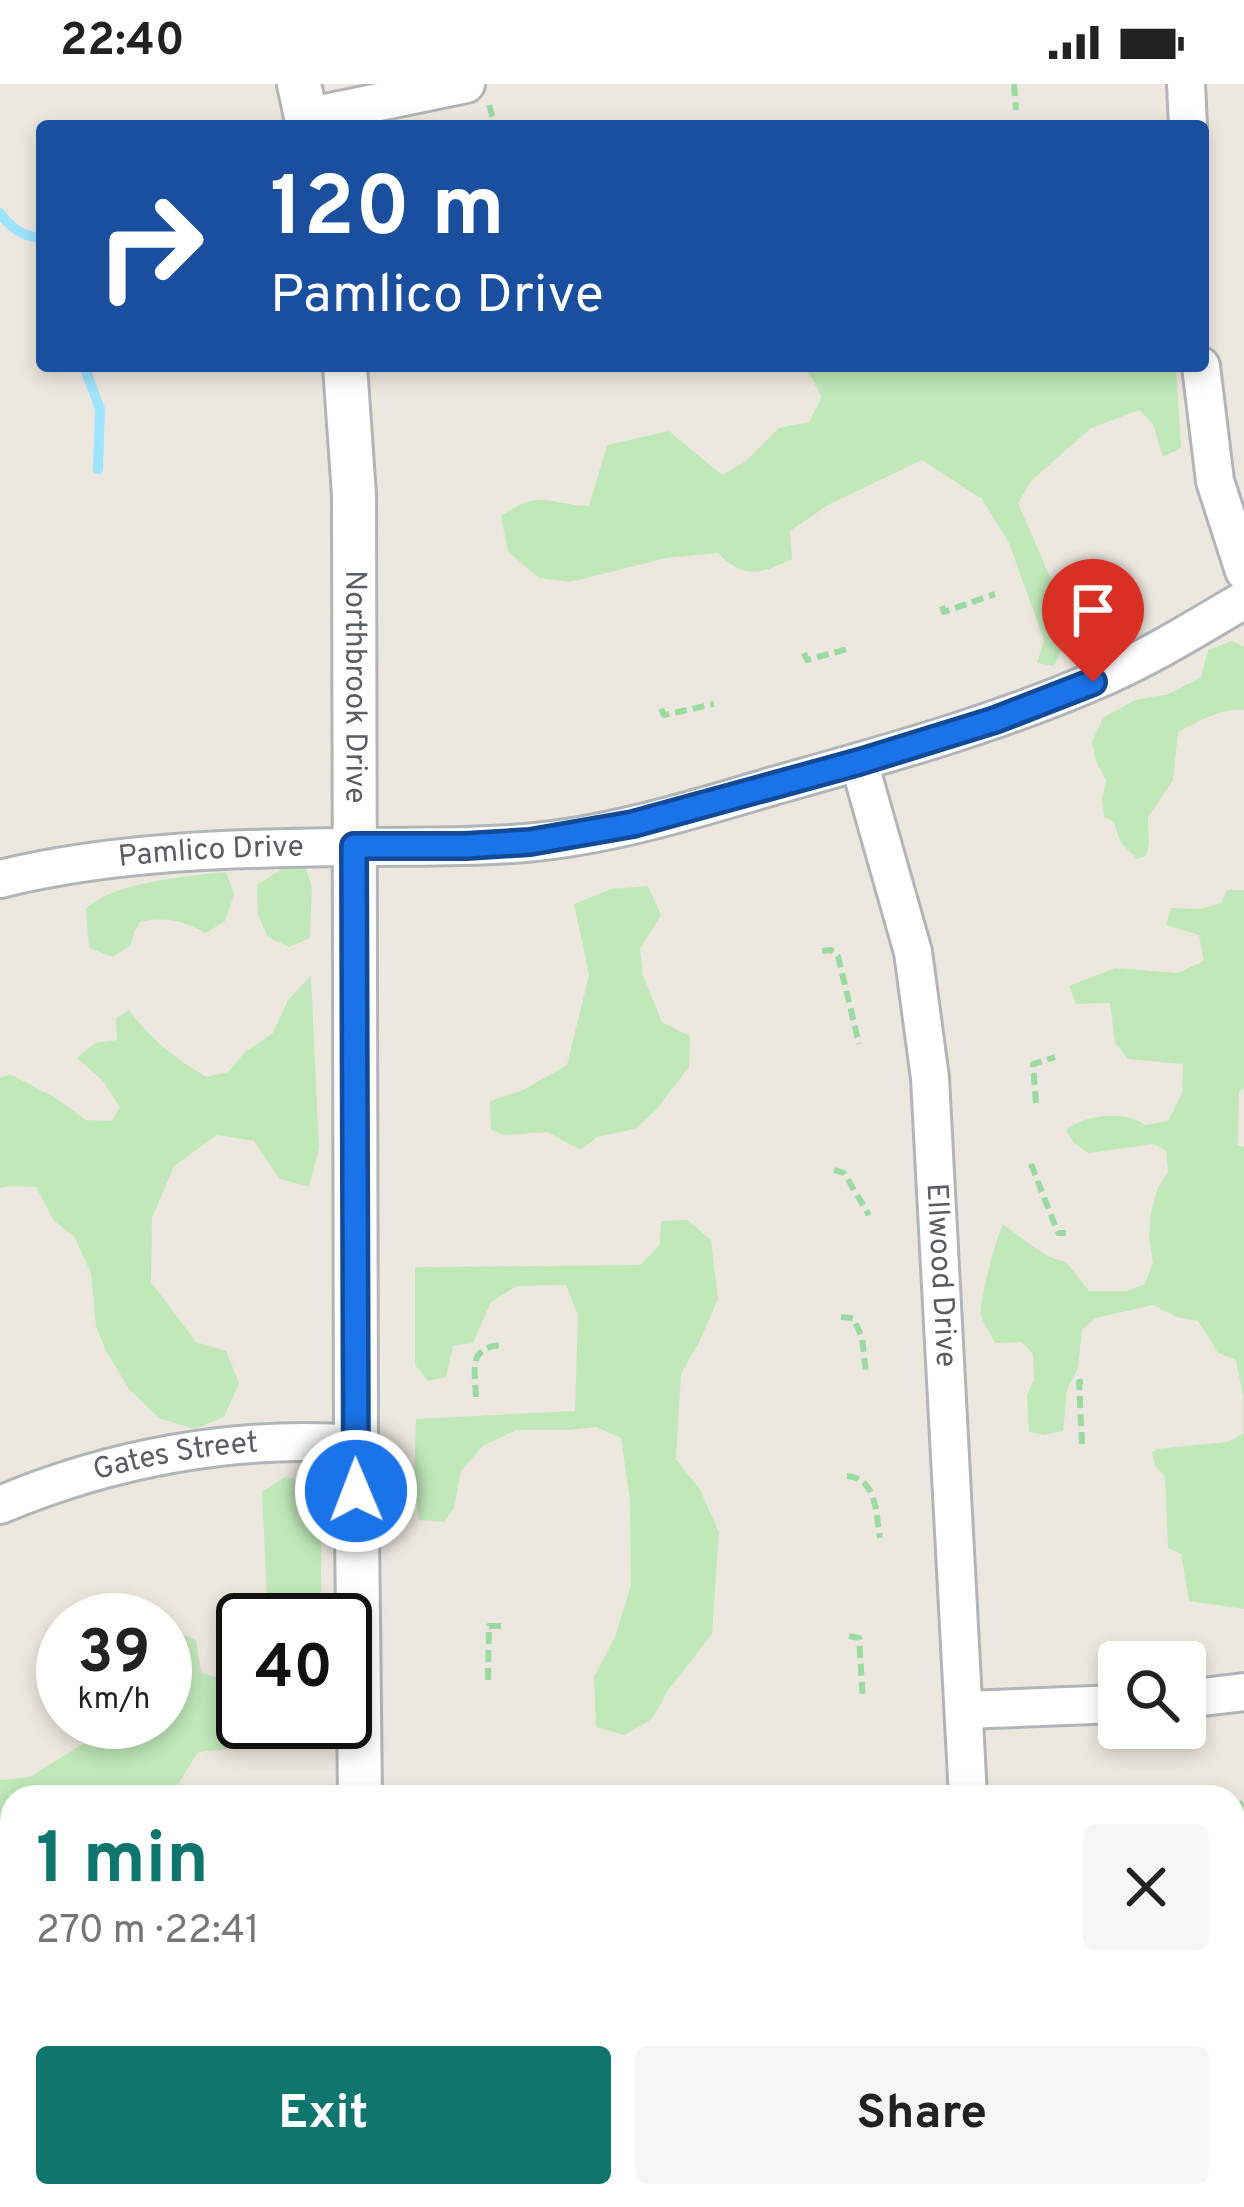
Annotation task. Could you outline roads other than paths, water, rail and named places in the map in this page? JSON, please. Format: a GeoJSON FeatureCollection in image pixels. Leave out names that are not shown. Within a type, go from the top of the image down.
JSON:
{"type":"FeatureCollection","features":[{"type":"Feature","properties":{"kind":"street"},"geometry":{"type":"LineString","coordinates":[[304,109],[466,84]]}},
{"type":"Feature","properties":{"kind":"street"},"geometry":{"type":"LineString","coordinates":[[1186,84],[1188,120]]}},
{"type":"Feature","properties":{"kind":"street","name":"Northbrook Drive"},"geometry":{"type":"LineString","coordinates":[[345,372],[354,495],[360,1785]]}},
{"type":"Feature","properties":{"kind":"street"},"geometry":{"type":"LineString","coordinates":[[1202,372],[1215,481],[1244,571]]}},
{"type":"Feature","properties":{"kind":"street","name":"Pamlico Drive"},"geometry":{"type":"LineString","coordinates":[[0,879],[47,867],[141,857],[354,846],[466,846],[577,836],[698,807],[995,720],[1093,682],[1244,600]]}},
{"type":"Feature","properties":{"kind":"street","name":"Ellwood Drive"},"geometry":{"type":"LineString","coordinates":[[859,762],[913,952],[930,1078],[967,1785]]}},
{"type":"Feature","properties":{"kind":"street","name":"Gates Street"},"geometry":{"type":"LineString","coordinates":[[0,1505],[105,1469],[171,1454],[260,1444],[356,1444]]}},
{"type":"Feature","properties":{"kind":"street"},"geometry":{"type":"LineString","coordinates":[[1206,1697],[1244,1692]]}},
{"type":"Feature","properties":{"kind":"street"},"geometry":{"type":"LineString","coordinates":[[964,1710],[1098,1705]]}},
{"type":"Feature","properties":{"kind":"waterway"},"geometry":{"type":"LineString","coordinates":[[0,213],[18,231],[36,237]]}},
{"type":"Feature","properties":{"kind":"waterway"},"geometry":{"type":"LineString","coordinates":[[86,372],[100,409],[98,469]]}}]}
